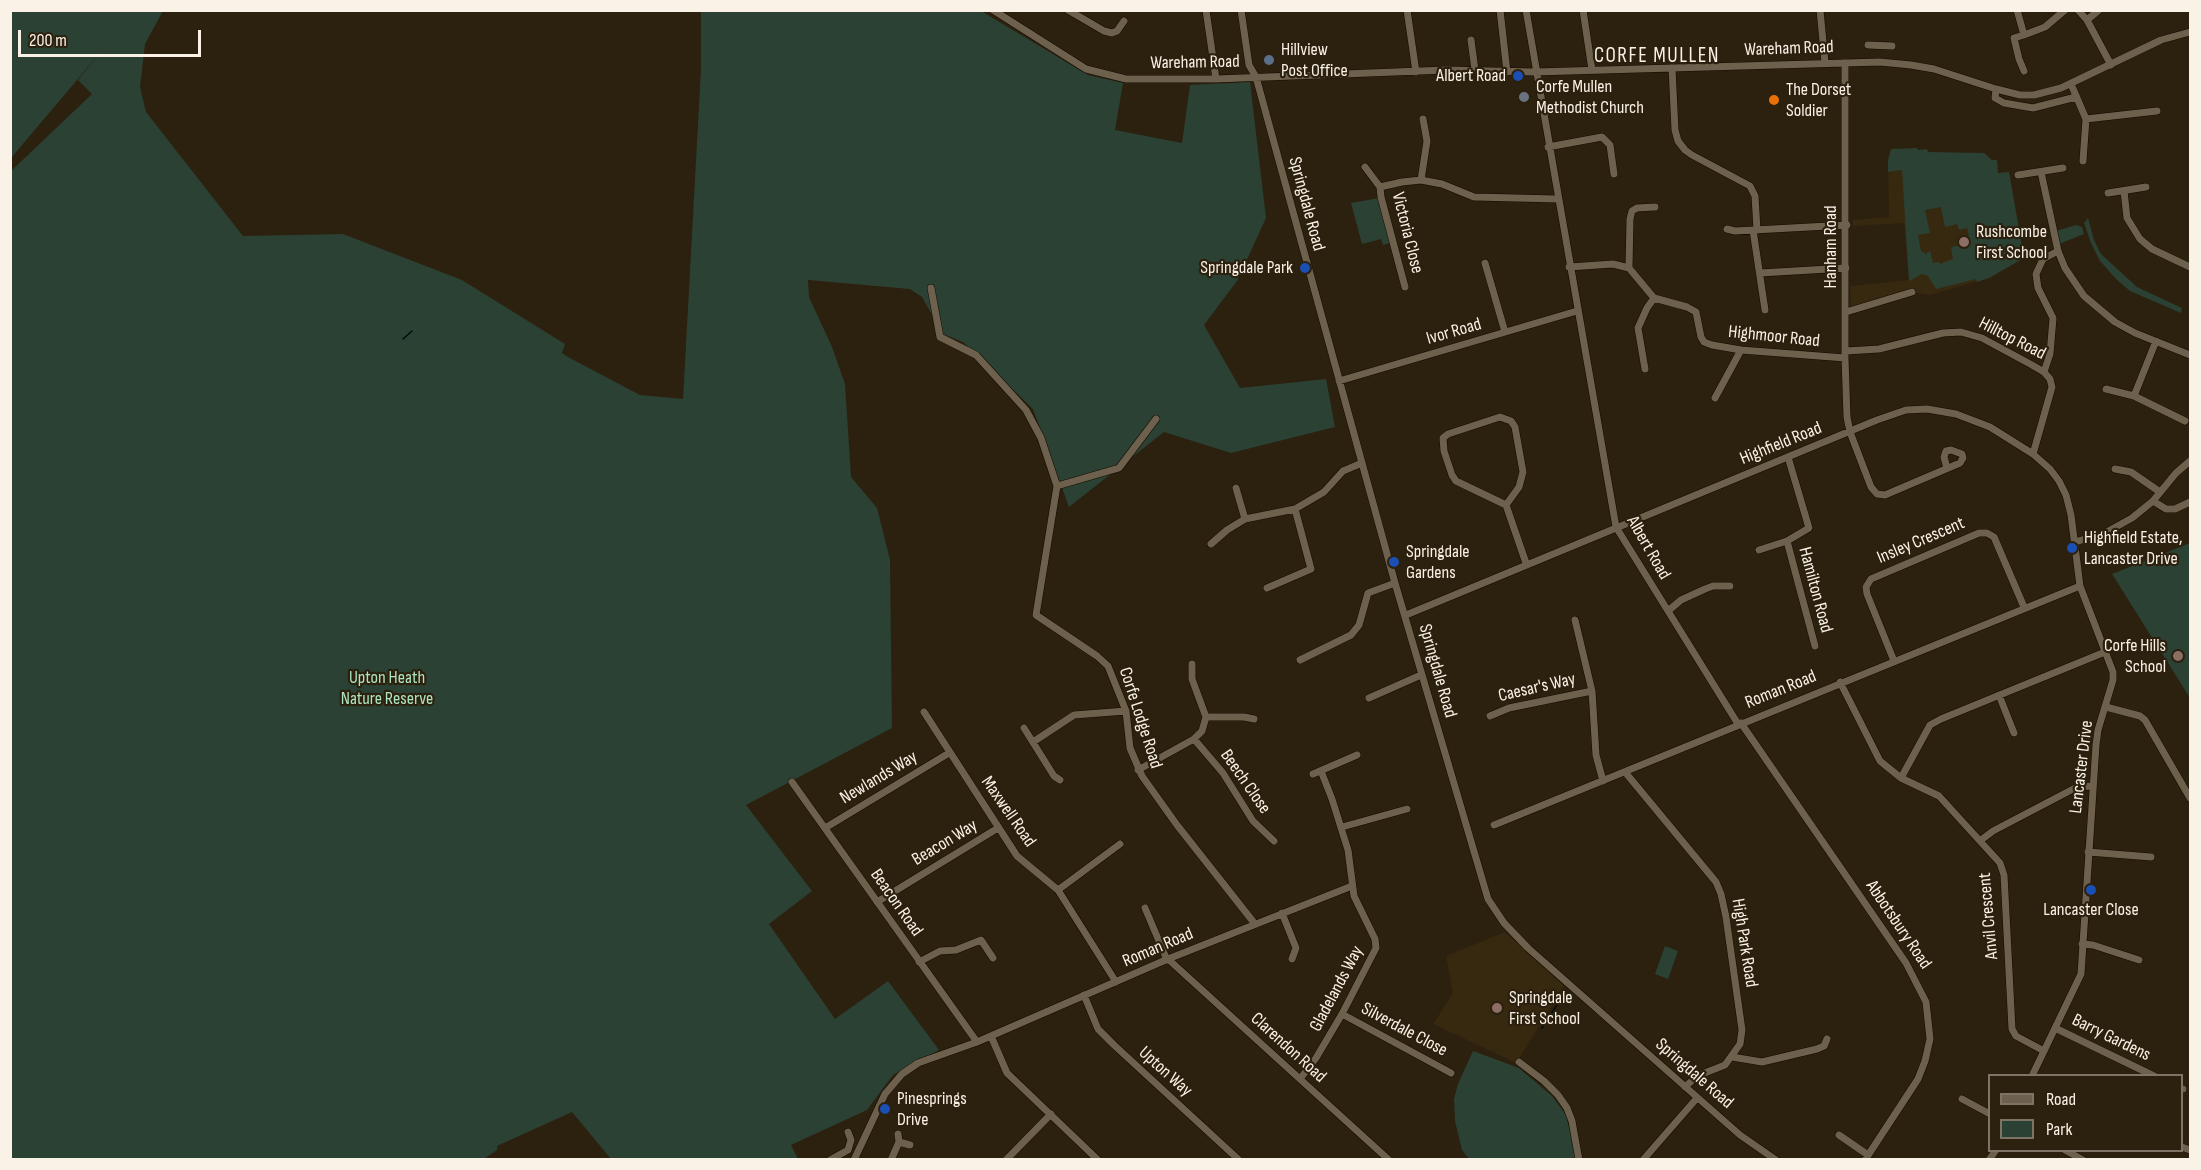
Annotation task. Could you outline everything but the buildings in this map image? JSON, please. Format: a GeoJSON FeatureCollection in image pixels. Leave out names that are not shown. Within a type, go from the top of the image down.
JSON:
{"type":"FeatureCollection","features":[{"type":"Feature","properties":{"kind":"street","name":"Wareham Road"},"geometry":{"type":"LineString","coordinates":[[993,10],[1086,69],[1126,79],[1216,79],[1475,70],[1535,72],[1880,62],[1935,69],[1996,89],[2020,95],[2034,95],[2071,84],[2161,40],[2190,32]]}},
{"type":"Feature","properties":{"kind":"street"},"geometry":{"type":"LineString","coordinates":[[1068,10],[1104,31],[1112,33],[1117,31],[1124,21]]}},
{"type":"Feature","properties":{"kind":"street"},"geometry":{"type":"LineString","coordinates":[[1206,10],[1216,79]]}},
{"type":"Feature","properties":{"kind":"street","name":"Springdale Road"},"geometry":{"type":"LineString","coordinates":[[1240,10],[1249,65],[1256,76],[1395,583],[1484,886],[1493,908],[1528,948],[1684,1087],[1740,1135],[1776,1160]]}},
{"type":"Feature","properties":{"kind":"street"},"geometry":{"type":"LineString","coordinates":[[1407,10],[1416,72]]}},
{"type":"Feature","properties":{"kind":"street"},"geometry":{"type":"LineString","coordinates":[[1500,10],[1507,72]]}},
{"type":"Feature","properties":{"kind":"street","name":"Albert Road"},"geometry":{"type":"LineString","coordinates":[[1526,10],[1557,199],[1616,527],[1739,724]]}},
{"type":"Feature","properties":{"kind":"street"},"geometry":{"type":"LineString","coordinates":[[1583,10],[1592,70]]}},
{"type":"Feature","properties":{"kind":"street"},"geometry":{"type":"LineString","coordinates":[[1820,10],[1825,63]]}},
{"type":"Feature","properties":{"kind":"street"},"geometry":{"type":"LineString","coordinates":[[2017,10],[2024,35]]}},
{"type":"Feature","properties":{"kind":"street"},"geometry":{"type":"LineString","coordinates":[[2024,71],[2014,38],[2045,27],[2065,10]]}},
{"type":"Feature","properties":{"kind":"street"},"geometry":{"type":"LineString","coordinates":[[2078,10],[2087,20],[2111,65]]}},
{"type":"Feature","properties":{"kind":"street"},"geometry":{"type":"LineString","coordinates":[[2087,20],[2099,10]]}},
{"type":"Feature","properties":{"kind":"street"},"geometry":{"type":"LineString","coordinates":[[1471,40],[1475,70]]}},
{"type":"Feature","properties":{"kind":"street"},"geometry":{"type":"LineString","coordinates":[[1868,45],[1892,46]]}},
{"type":"Feature","properties":{"kind":"street"},"geometry":{"type":"LineString","coordinates":[[1880,46],[1880,62]]}},
{"type":"Feature","properties":{"kind":"street","name":"Hanham Road"},"geometry":{"type":"LineString","coordinates":[[1845,63],[1846,354],[1847,417],[1850,432],[1871,487],[1878,494],[1885,495],[1947,468]]}},
{"type":"Feature","properties":{"kind":"street"},"geometry":{"type":"LineString","coordinates":[[1672,68],[1677,141],[1692,155],[1750,186],[1755,196],[1755,230],[1765,310]]}},
{"type":"Feature","properties":{"kind":"street"},"geometry":{"type":"LineString","coordinates":[[2071,84],[2086,119],[2083,161]]}},
{"type":"Feature","properties":{"kind":"street"},"geometry":{"type":"LineString","coordinates":[[1996,89],[1995,98],[2004,104],[2033,108],[2076,97]]}},
{"type":"Feature","properties":{"kind":"street"},"geometry":{"type":"LineString","coordinates":[[2086,119],[2157,111]]}},
{"type":"Feature","properties":{"kind":"street","name":"Victoria Close"},"geometry":{"type":"LineString","coordinates":[[1421,180],[1427,141],[1423,119]]}},
{"type":"Feature","properties":{"kind":"street"},"geometry":{"type":"LineString","coordinates":[[1548,147],[1602,137],[1610,145],[1614,174]]}},
{"type":"Feature","properties":{"kind":"street","name":"Victoria Close"},"geometry":{"type":"LineString","coordinates":[[1365,167],[1380,187],[1405,287]]}},
{"type":"Feature","properties":{"kind":"street"},"geometry":{"type":"LineString","coordinates":[[2018,175],[2063,168]]}},
{"type":"Feature","properties":{"kind":"street"},"geometry":{"type":"LineString","coordinates":[[2041,172],[2058,251],[2068,275],[2093,306],[2115,322],[2190,355]]}},
{"type":"Feature","properties":{"kind":"street","name":"Victoria Close"},"geometry":{"type":"LineString","coordinates":[[1380,187],[1421,180],[1442,184],[1474,197],[1557,199]]}},
{"type":"Feature","properties":{"kind":"street"},"geometry":{"type":"LineString","coordinates":[[2108,193],[2146,187]]}},
{"type":"Feature","properties":{"kind":"street"},"geometry":{"type":"LineString","coordinates":[[2124,191],[2127,218],[2140,239],[2152,249],[2190,267]]}},
{"type":"Feature","properties":{"kind":"street"},"geometry":{"type":"LineString","coordinates":[[1629,268],[1632,212],[1637,208],[1655,207]]}},
{"type":"Feature","properties":{"kind":"street"},"geometry":{"type":"LineString","coordinates":[[1727,229],[1735,231],[1846,225]]}},
{"type":"Feature","properties":{"kind":"street"},"geometry":{"type":"LineString","coordinates":[[2044,372],[2050,354],[2053,318],[2038,288],[2036,274],[2043,259],[2058,251]]}},
{"type":"Feature","properties":{"kind":"street"},"geometry":{"type":"LineString","coordinates":[[1485,263],[1505,332]]}},
{"type":"Feature","properties":{"kind":"street"},"geometry":{"type":"LineString","coordinates":[[1569,267],[1613,264],[1629,268],[1654,298],[1638,328],[1645,369]]}},
{"type":"Feature","properties":{"kind":"street"},"geometry":{"type":"LineString","coordinates":[[1760,273],[1846,268]]}},
{"type":"Feature","properties":{"kind":"street","name":"Corfe Lodge Road"},"geometry":{"type":"LineString","coordinates":[[930,288],[940,338],[976,355],[1026,410],[1041,438],[1057,486],[1036,615],[1097,656],[1108,666],[1126,711],[1130,748],[1138,770],[1177,825],[1255,924]]}},
{"type":"Feature","properties":{"kind":"street"},"geometry":{"type":"LineString","coordinates":[[1846,312],[1912,292]]}},
{"type":"Feature","properties":{"kind":"street","name":"Highmoor Road"},"geometry":{"type":"LineString","coordinates":[[1654,298],[1687,307],[1696,312],[1701,338],[1712,345],[1741,350],[1846,354]]}},
{"type":"Feature","properties":{"kind":"street","name":"Ivor Road"},"geometry":{"type":"LineString","coordinates":[[1339,381],[1577,311]]}},
{"type":"Feature","properties":{"kind":"street","name":"Hilltop Road"},"geometry":{"type":"LineString","coordinates":[[1846,354],[1879,349],[1943,333],[1967,333],[1982,338],[2044,372],[2050,378],[2052,387],[2033,454]]}},
{"type":"Feature","properties":{"kind":"street"},"geometry":{"type":"LineString","coordinates":[[2134,396],[2156,341]]}},
{"type":"Feature","properties":{"kind":"street"},"geometry":{"type":"LineString","coordinates":[[1715,398],[1741,350]]}},
{"type":"Feature","properties":{"kind":"street"},"geometry":{"type":"LineString","coordinates":[[2106,389],[2134,396],[2185,420]]}},
{"type":"Feature","properties":{"kind":"street","name":"Highfield Road"},"geometry":{"type":"LineString","coordinates":[[1406,615],[1526,563],[1877,420],[1915,409],[1940,410],[1990,427],[2047,465],[2063,488],[2071,515],[2080,586]]}},
{"type":"Feature","properties":{"kind":"street"},"geometry":{"type":"LineString","coordinates":[[1506,505],[1522,481],[1523,472],[1515,427],[1511,421],[1500,417],[1448,434],[1443,438],[1444,451],[1456,481],[1506,505],[1526,563]]}},
{"type":"Feature","properties":{"kind":"street"},"geometry":{"type":"LineString","coordinates":[[1057,486],[1119,468],[1156,419]]}},
{"type":"Feature","properties":{"kind":"street","name":"Hamilton Road"},"geometry":{"type":"LineString","coordinates":[[1759,550],[1787,541],[1809,528],[1788,457]]}},
{"type":"Feature","properties":{"kind":"street"},"geometry":{"type":"LineString","coordinates":[[2075,542],[2105,533],[2132,518],[2152,501],[2190,461]]}},
{"type":"Feature","properties":{"kind":"street"},"geometry":{"type":"LineString","coordinates":[[1211,544],[1227,530],[1245,519],[1295,509],[1324,492],[1343,471],[1362,463]]}},
{"type":"Feature","properties":{"kind":"street"},"geometry":{"type":"LineString","coordinates":[[2115,469],[2131,472],[2160,492]]}},
{"type":"Feature","properties":{"kind":"street"},"geometry":{"type":"LineString","coordinates":[[1236,488],[1245,519]]}},
{"type":"Feature","properties":{"kind":"street"},"geometry":{"type":"LineString","coordinates":[[2152,501],[2166,509],[2175,509],[2190,502]]}},
{"type":"Feature","properties":{"kind":"street"},"geometry":{"type":"LineString","coordinates":[[1267,588],[1311,569],[1295,509]]}},
{"type":"Feature","properties":{"kind":"street","name":"Insley Crescent"},"geometry":{"type":"LineString","coordinates":[[1894,661],[1866,587],[1871,579],[1976,535],[1988,533],[1994,537],[2024,608]]}},
{"type":"Feature","properties":{"kind":"street","name":"Hamilton Road"},"geometry":{"type":"LineString","coordinates":[[1787,541],[1815,646]]}},
{"type":"Feature","properties":{"kind":"street"},"geometry":{"type":"LineString","coordinates":[[1300,660],[1351,635],[1359,626],[1368,593],[1395,583]]}},
{"type":"Feature","properties":{"kind":"street"},"geometry":{"type":"LineString","coordinates":[[1668,611],[1681,600],[1705,589],[1713,586],[1730,586]]}},
{"type":"Feature","properties":{"kind":"street","name":"Roman Road"},"geometry":{"type":"LineString","coordinates":[[1494,825],[2080,586]]}},
{"type":"Feature","properties":{"kind":"street","name":"Lancaster Drive"},"geometry":{"type":"LineString","coordinates":[[2033,1074],[2081,974],[2098,730],[2114,680],[2080,586]]}},
{"type":"Feature","properties":{"kind":"street","name":"Caesar's Way"},"geometry":{"type":"LineString","coordinates":[[1575,621],[1592,691],[1596,755],[1603,781]]}},
{"type":"Feature","properties":{"kind":"street"},"geometry":{"type":"LineString","coordinates":[[1901,778],[1930,725],[2105,652]]}},
{"type":"Feature","properties":{"kind":"street"},"geometry":{"type":"LineString","coordinates":[[1138,770],[1194,738],[1202,730],[1206,717],[1192,679],[1192,664]]}},
{"type":"Feature","properties":{"kind":"street"},"geometry":{"type":"LineString","coordinates":[[1369,698],[1422,675]]}},
{"type":"Feature","properties":{"kind":"street","name":"Anvil Crescent"},"geometry":{"type":"LineString","coordinates":[[1840,682],[1876,757],[1901,778],[1939,796],[1981,840],[2000,864],[2004,875],[2012,1029],[2016,1036],[2044,1050]]}},
{"type":"Feature","properties":{"kind":"street","name":"Caesar's Way"},"geometry":{"type":"LineString","coordinates":[[1490,716],[1509,708],[1592,691]]}},
{"type":"Feature","properties":{"kind":"street"},"geometry":{"type":"LineString","coordinates":[[1999,695],[2014,733]]}},
{"type":"Feature","properties":{"kind":"street"},"geometry":{"type":"LineString","coordinates":[[2106,707],[2140,716],[2145,720],[2190,798]]}},
{"type":"Feature","properties":{"kind":"street"},"geometry":{"type":"LineString","coordinates":[[1033,742],[1074,715],[1126,711]]}},
{"type":"Feature","properties":{"kind":"street","name":"Maxwell Road"},"geometry":{"type":"LineString","coordinates":[[924,712],[1017,856],[1058,890],[1116,982]]}},
{"type":"Feature","properties":{"kind":"street"},"geometry":{"type":"LineString","coordinates":[[1206,717],[1254,719]]}},
{"type":"Feature","properties":{"kind":"street","name":"Abbotsbury Road"},"geometry":{"type":"LineString","coordinates":[[1739,724],[1906,963],[1926,1002],[1929,1039],[1922,1070],[1911,1092],[1867,1157]]}},
{"type":"Feature","properties":{"kind":"street"},"geometry":{"type":"LineString","coordinates":[[1024,728],[1054,776],[1060,780]]}},
{"type":"Feature","properties":{"kind":"street","name":"Beech Close"},"geometry":{"type":"LineString","coordinates":[[1194,738],[1223,773],[1253,821],[1274,841]]}},
{"type":"Feature","properties":{"kind":"street","name":"Newlands Way"},"geometry":{"type":"LineString","coordinates":[[825,828],[949,753]]}},
{"type":"Feature","properties":{"kind":"street","name":"Gladelands Way"},"geometry":{"type":"LineString","coordinates":[[1300,1079],[1316,1058],[1342,1014],[1376,948],[1375,939],[1354,896],[1348,850],[1342,827],[1317,773],[1357,755]]}},
{"type":"Feature","properties":{"kind":"street","name":"High Park Road"},"geometry":{"type":"LineString","coordinates":[[1625,772],[1700,861],[1716,882],[1721,894],[1729,932],[1742,1030],[1740,1044],[1732,1057]]}},
{"type":"Feature","properties":{"kind":"street","name":"Beacon Road"},"geometry":{"type":"LineString","coordinates":[[792,782],[977,1042]]}},
{"type":"Feature","properties":{"kind":"street"},"geometry":{"type":"LineString","coordinates":[[1981,840],[1993,831],[2078,787],[2093,786]]}},
{"type":"Feature","properties":{"kind":"street"},"geometry":{"type":"LineString","coordinates":[[1342,827],[1407,809]]}},
{"type":"Feature","properties":{"kind":"street","name":"Beacon Way"},"geometry":{"type":"LineString","coordinates":[[877,902],[998,828]]}},
{"type":"Feature","properties":{"kind":"street"},"geometry":{"type":"LineString","coordinates":[[1058,890],[1120,844]]}},
{"type":"Feature","properties":{"kind":"street"},"geometry":{"type":"LineString","coordinates":[[2088,852],[2151,857]]}},
{"type":"Feature","properties":{"kind":"street","name":"Roman Road"},"geometry":{"type":"LineString","coordinates":[[977,1042],[1167,959],[1352,886]]}},
{"type":"Feature","properties":{"kind":"street"},"geometry":{"type":"LineString","coordinates":[[1146,908],[1167,959]]}},
{"type":"Feature","properties":{"kind":"street"},"geometry":{"type":"LineString","coordinates":[[1282,913],[1296,948],[1292,959]]}},
{"type":"Feature","properties":{"kind":"street"},"geometry":{"type":"LineString","coordinates":[[919,962],[940,951],[956,950],[981,940],[993,958]]}},
{"type":"Feature","properties":{"kind":"street"},"geometry":{"type":"LineString","coordinates":[[2082,944],[2139,960]]}},
{"type":"Feature","properties":{"kind":"street","name":"Clarendon Road"},"geometry":{"type":"LineString","coordinates":[[1167,959],[1389,1160]]}},
{"type":"Feature","properties":{"kind":"street","name":"Upton Way"},"geometry":{"type":"LineString","coordinates":[[1084,995],[1098,1029],[1239,1160]]}},
{"type":"Feature","properties":{"kind":"street","name":"Silverdale Close"},"geometry":{"type":"LineString","coordinates":[[1342,1014],[1451,1073]]}},
{"type":"Feature","properties":{"kind":"street","name":"Barry Gardens"},"geometry":{"type":"LineString","coordinates":[[2055,1028],[2150,1074]]}},
{"type":"Feature","properties":{"kind":"street"},"geometry":{"type":"LineString","coordinates":[[991,1036],[1007,1073],[1098,1160]]}},
{"type":"Feature","properties":{"kind":"street"},"geometry":{"type":"LineString","coordinates":[[1684,1087],[1697,1076],[1725,1065],[1732,1057],[1762,1062],[1817,1049],[1824,1046],[1827,1039]]}},
{"type":"Feature","properties":{"kind":"street"},"geometry":{"type":"LineString","coordinates":[[854,1160],[885,1094],[902,1074],[918,1063],[977,1042]]}},
{"type":"Feature","properties":{"kind":"street"},"geometry":{"type":"LineString","coordinates":[[1519,1062],[1544,1081],[1567,1108],[1574,1127],[1579,1160]]}},
{"type":"Feature","properties":{"kind":"street"},"geometry":{"type":"LineString","coordinates":[[1643,1160],[1697,1098]]}},
{"type":"Feature","properties":{"kind":"street"},"geometry":{"type":"LineString","coordinates":[[1962,1099],[1988,1113]]}},
{"type":"Feature","properties":{"kind":"street"},"geometry":{"type":"LineString","coordinates":[[1006,1160],[1051,1114]]}},
{"type":"Feature","properties":{"kind":"street"},"geometry":{"type":"LineString","coordinates":[[830,1160],[848,1149],[851,1140],[848,1132]]}},
{"type":"Feature","properties":{"kind":"street"},"geometry":{"type":"LineString","coordinates":[[1839,1135],[1867,1157]]}},
{"type":"Feature","properties":{"kind":"street"},"geometry":{"type":"LineString","coordinates":[[891,1160],[899,1138],[910,1145]]}},
{"type":"Feature","properties":{"kind":"street"},"geometry":{"type":"LineString","coordinates":[[2069,1152],[2083,1160]]}},
{"type":"Feature","properties":{"kind":"shaded area","name":"Rushcombe First School"},"geometry":{"type":"Polygon","coordinates":[[[1888,160],[1997,160],[1998,173],[2009,172],[2024,258],[1989,278],[1930,295],[1912,292],[1851,310],[1850,286],[1909,280],[1904,223],[1853,226],[1853,220],[1889,217],[1888,160]]]}},
{"type":"Feature","properties":{"kind":"shaded area","name":"Springdale First School"},"geometry":{"type":"Polygon","coordinates":[[[1505,932],[1564,986],[1516,1063],[1433,1024],[1453,993],[1446,956],[1505,932]]]}},
{"type":"Feature","properties":{"kind":"green space","name":"Upton Heath Nature Reserve"},"geometry":{"type":"Polygon","coordinates":[[[10,11],[163,11],[145,44],[140,87],[146,112],[243,236],[343,234],[462,280],[565,344],[562,353],[568,357],[640,395],[683,399],[701,69],[701,11],[981,11],[1088,75],[1123,83],[1115,130],[1182,143],[1190,85],[1250,82],[1266,218],[1237,281],[1204,325],[1240,388],[1326,379],[1335,427],[1231,453],[1164,432],[1069,507],[1033,409],[963,342],[943,334],[922,297],[910,289],[808,280],[809,297],[832,347],[845,384],[851,477],[877,508],[890,560],[892,728],[746,805],[812,891],[769,924],[835,1019],[888,981],[939,1050],[893,1075],[867,1110],[791,1145],[798,1159],[611,1159],[572,1112],[497,1146],[497,1150],[484,1159],[11,1159],[11,171],[92,94],[78,80],[105,47],[11,158],[10,11]]]}},
{"type":"Feature","properties":{"kind":"green space","name":"Rushcombe First School"},"geometry":{"type":"Polygon","coordinates":[[[1917,148],[1918,150],[1927,149],[1928,152],[1984,153],[1992,160],[1997,160],[1998,173],[2009,172],[2024,258],[1989,278],[1977,282],[1976,279],[1936,289],[1928,276],[1922,274],[1909,281],[1902,170],[1888,172],[1891,149],[1917,148]],[[1941,207],[1925,210],[1930,233],[1918,235],[1921,251],[1926,254],[1930,251],[1933,263],[1939,262],[1940,264],[1953,259],[1951,247],[1961,245],[1960,239],[1969,236],[1967,228],[1959,230],[1957,224],[1945,227],[1941,207]]]}},
{"type":"Feature","properties":{"kind":"green space"},"geometry":{"type":"Polygon","coordinates":[[[1379,198],[1392,242],[1383,245],[1381,239],[1362,244],[1351,203],[1379,198]]]}},
{"type":"Feature","properties":{"kind":"green space"},"geometry":{"type":"Polygon","coordinates":[[[2088,218],[2094,240],[2101,254],[2137,287],[2182,308],[2181,313],[2130,291],[2116,279],[2100,261],[2091,243],[2084,223],[2088,218]]]}},
{"type":"Feature","properties":{"kind":"green space"},"geometry":{"type":"Polygon","coordinates":[[[2076,225],[2082,227],[2084,234],[2059,244],[2056,231],[2076,225]]]}},
{"type":"Feature","properties":{"kind":"green space","name":"Corfe Hills School"},"geometry":{"type":"Polygon","coordinates":[[[2190,543],[2190,698],[2112,574],[2190,543]]]}},
{"type":"Feature","properties":{"kind":"green space"},"geometry":{"type":"Polygon","coordinates":[[[1665,946],[1678,951],[1668,979],[1655,974],[1665,946]]]}},
{"type":"Feature","properties":{"kind":"green space"},"geometry":{"type":"Polygon","coordinates":[[[1473,1051],[1519,1068],[1552,1096],[1566,1115],[1576,1156],[1573,1160],[1469,1159],[1462,1150],[1455,1121],[1454,1099],[1458,1084],[1473,1051]]]}},
{"type":"Feature","properties":{"kind":"waterway"},"geometry":{"type":"LineString","coordinates":[[403,339],[412,331]]}},
{"type":"Feature","properties":{"kind":"waterway"},"geometry":{"type":"LineString","coordinates":[[1542,1028],[1561,999]]}},
{"type":"Feature","properties":{"kind":"place","name":"Hillview Post Office"},"geometry":{"type":"Point","coordinates":[1269,60]}},
{"type":"Feature","properties":{"kind":"place","name":"Albert Road"},"geometry":{"type":"Point","coordinates":[1518,76]}},
{"type":"Feature","properties":{"kind":"place","name":"Corfe Mullen Methodist Church"},"geometry":{"type":"Point","coordinates":[1524,97]}},
{"type":"Feature","properties":{"kind":"place","name":"The Dorset Soldier"},"geometry":{"type":"Point","coordinates":[1774,100]}},
{"type":"Feature","properties":{"kind":"place","name":"Rushcombe First School"},"geometry":{"type":"Point","coordinates":[1964,242]}},
{"type":"Feature","properties":{"kind":"place","name":"Springdale Park"},"geometry":{"type":"Point","coordinates":[1305,268]}},
{"type":"Feature","properties":{"kind":"place","name":"Highfield Estate, Lancaster Drive"},"geometry":{"type":"Point","coordinates":[2072,548]}},
{"type":"Feature","properties":{"kind":"place","name":"Springdale Gardens"},"geometry":{"type":"Point","coordinates":[1394,562]}},
{"type":"Feature","properties":{"kind":"place","name":"Corfe Hills School"},"geometry":{"type":"Point","coordinates":[2178,656]}},
{"type":"Feature","properties":{"kind":"place","name":"Lancaster Close"},"geometry":{"type":"Point","coordinates":[2091,890]}},
{"type":"Feature","properties":{"kind":"place","name":"Springdale First School"},"geometry":{"type":"Point","coordinates":[1497,1008]}},
{"type":"Feature","properties":{"kind":"place","name":"Pinesprings Drive"},"geometry":{"type":"Point","coordinates":[885,1109]}},
{"type":"Feature","properties":{"kind":"district","name":"CORFE MULLEN"},"geometry":{"type":"Point","coordinates":[1657,57]}}]}
